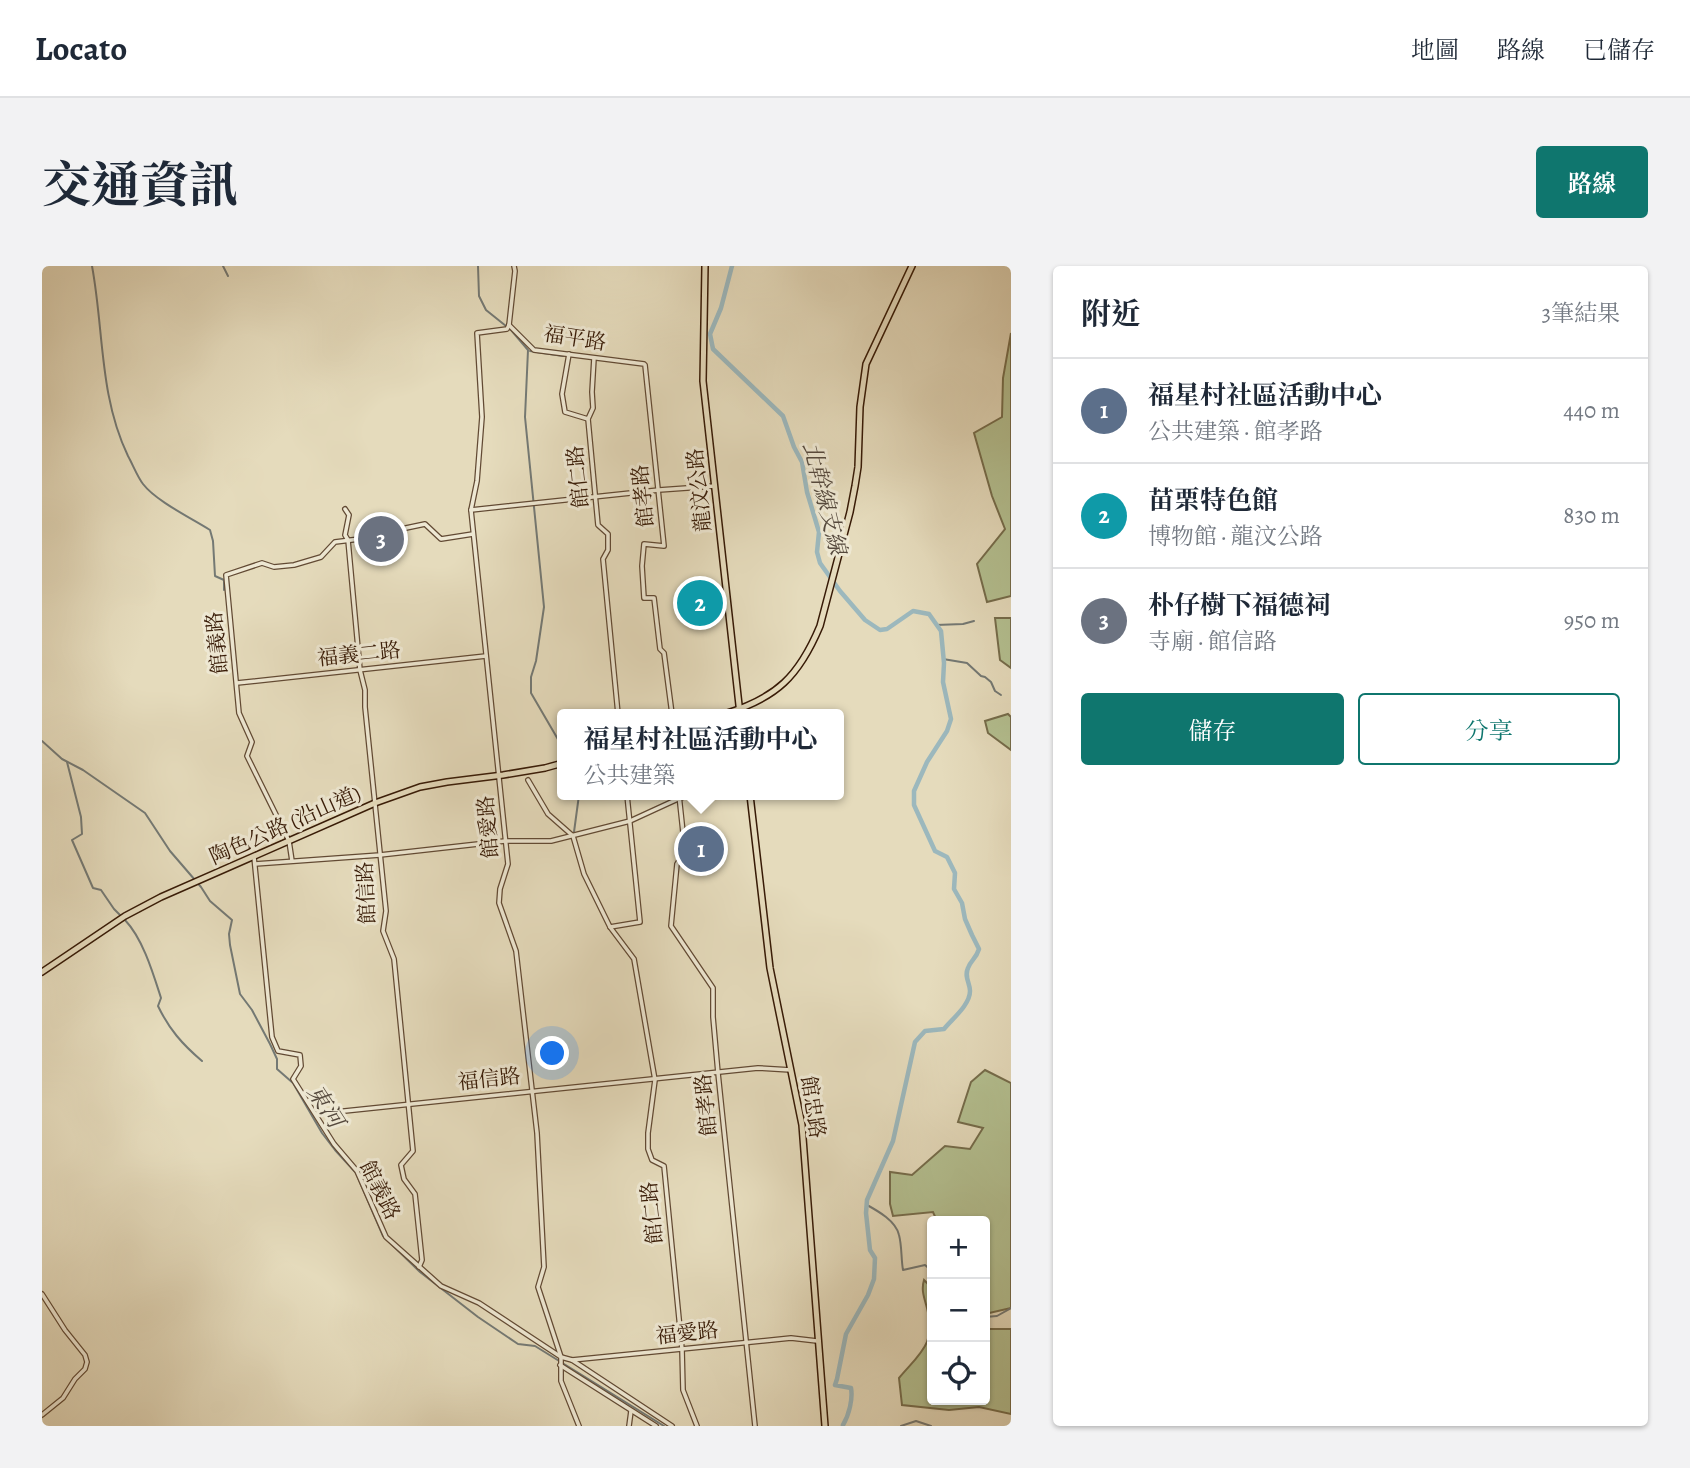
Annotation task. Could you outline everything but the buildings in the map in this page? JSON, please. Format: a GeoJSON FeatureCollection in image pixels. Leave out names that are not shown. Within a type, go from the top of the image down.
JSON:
{"type":"FeatureCollection","features":[{"type":"Feature","properties":{"kind":"main road","name":"龍汶公路"},"geometry":{"type":"LineString","coordinates":[[705,266],[703,380],[740,709]]}},
{"type":"Feature","properties":{"kind":"main road"},"geometry":{"type":"LineString","coordinates":[[745,709],[779,688],[800,666],[820,626],[855,486],[860,407],[866,364],[912,266]]}},
{"type":"Feature","properties":{"kind":"main road","name":"陶色公路 (沿山道)"},"geometry":{"type":"LineString","coordinates":[[42,972],[120,920],[161,897],[375,803],[421,787],[499,776],[557,764]]}},
{"type":"Feature","properties":{"kind":"main road","name":"館忠路"},"geometry":{"type":"LineString","coordinates":[[750,800],[767,946],[803,1135],[825,1426]]}},
{"type":"Feature","properties":{"kind":"street"},"geometry":{"type":"LineString","coordinates":[[509,325],[514,266]]}},
{"type":"Feature","properties":{"kind":"street","name":"福平路"},"geometry":{"type":"LineString","coordinates":[[509,325],[534,350],[645,365]]}},
{"type":"Feature","properties":{"kind":"street","name":"館愛路"},"geometry":{"type":"LineString","coordinates":[[509,325],[507,329],[477,333],[482,417],[477,481],[471,510],[508,864],[500,889],[499,903],[516,951],[537,1133],[544,1267],[538,1287],[561,1357],[561,1381],[579,1426]]}},
{"type":"Feature","properties":{"kind":"street"},"geometry":{"type":"LineString","coordinates":[[569,354],[562,394],[565,412],[587,419]]}},
{"type":"Feature","properties":{"kind":"street","name":"館仁路"},"geometry":{"type":"LineString","coordinates":[[594,358],[593,408],[587,419],[598,525],[608,534],[608,550],[603,559],[618,709]]}},
{"type":"Feature","properties":{"kind":"street","name":"館孝路"},"geometry":{"type":"LineString","coordinates":[[645,365],[664,546],[645,544],[642,566],[645,598],[654,598],[670,709]]}},
{"type":"Feature","properties":{"kind":"street"},"geometry":{"type":"LineString","coordinates":[[471,510],[715,486]]}},
{"type":"Feature","properties":{"kind":"street","name":"館信路"},"geometry":{"type":"LineString","coordinates":[[345,509],[349,515],[345,535],[348,540],[360,670],[365,690],[386,911],[383,931],[394,959],[413,1151],[401,1165],[404,1179],[415,1194],[422,1260],[419,1267]]}},
{"type":"Feature","properties":{"kind":"street"},"geometry":{"type":"LineString","coordinates":[[348,540],[384,536],[425,524],[440,539],[473,534]]}},
{"type":"Feature","properties":{"kind":"street","name":"館義路"},"geometry":{"type":"LineString","coordinates":[[292,862],[289,841],[247,756],[252,742],[239,713],[226,575],[262,563],[274,567],[321,557],[335,542],[348,540]]}},
{"type":"Feature","properties":{"kind":"street","name":"福義二路"},"geometry":{"type":"LineString","coordinates":[[236,683],[486,656]]}},
{"type":"Feature","properties":{"kind":"street"},"geometry":{"type":"LineString","coordinates":[[528,779],[548,814],[573,836]]}},
{"type":"Feature","properties":{"kind":"street"},"geometry":{"type":"LineString","coordinates":[[610,927],[640,922],[628,800]]}},
{"type":"Feature","properties":{"kind":"street"},"geometry":{"type":"LineString","coordinates":[[255,864],[380,855],[505,841],[551,841],[630,821],[672,800]]}},
{"type":"Feature","properties":{"kind":"street","name":"館孝路"},"geometry":{"type":"LineString","coordinates":[[680,800],[685,851],[677,864],[671,926],[713,988],[718,1073],[755,1426]]}},
{"type":"Feature","properties":{"kind":"street","name":"館仁路"},"geometry":{"type":"LineString","coordinates":[[573,836],[584,874],[610,927],[634,959],[655,1080],[648,1149],[652,1160],[664,1167],[682,1349],[683,1390],[697,1426]]}},
{"type":"Feature","properties":{"kind":"street","name":"館義路"},"geometry":{"type":"LineString","coordinates":[[254,856],[272,1037],[278,1051],[300,1055],[301,1066],[293,1079],[334,1144],[360,1175],[386,1237],[441,1286],[479,1303],[561,1357]]}},
{"type":"Feature","properties":{"kind":"street","name":"福信路"},"geometry":{"type":"LineString","coordinates":[[316,1114],[758,1068],[791,1070]]}},
{"type":"Feature","properties":{"kind":"street"},"geometry":{"type":"LineString","coordinates":[[42,1294],[85,1355],[87,1362],[85,1369],[63,1398],[42,1415]]}},
{"type":"Feature","properties":{"kind":"street","name":"福愛路"},"geometry":{"type":"LineString","coordinates":[[561,1357],[572,1360],[792,1338],[817,1341]]}},
{"type":"Feature","properties":{"kind":"street"},"geometry":{"type":"LineString","coordinates":[[572,1360],[672,1426]]}},
{"type":"Feature","properties":{"kind":"street"},"geometry":{"type":"LineString","coordinates":[[560,1365],[656,1426]]}},
{"type":"Feature","properties":{"kind":"street"},"geometry":{"type":"LineString","coordinates":[[629,1426],[631,1411]]}},
{"type":"Feature","properties":{"kind":"green space"},"geometry":{"type":"Polygon","coordinates":[[[1011,333],[1011,596],[987,602],[977,564],[1005,529],[992,496],[974,433],[1002,417],[1003,378],[1011,333]]]}},
{"type":"Feature","properties":{"kind":"green space"},"geometry":{"type":"Polygon","coordinates":[[[995,618],[1011,618],[1011,668],[1000,660],[995,618]]]}},
{"type":"Feature","properties":{"kind":"green space"},"geometry":{"type":"Polygon","coordinates":[[[1008,714],[1011,717],[1011,750],[988,733],[985,721],[1008,714]]]}},
{"type":"Feature","properties":{"kind":"green space"},"geometry":{"type":"Polygon","coordinates":[[[985,1070],[1011,1083],[1011,1308],[990,1313],[990,1216],[935,1216],[933,1212],[893,1216],[890,1204],[890,1172],[912,1175],[945,1146],[970,1149],[983,1128],[958,1122],[971,1082],[985,1070]]]}},
{"type":"Feature","properties":{"kind":"green space"},"geometry":{"type":"Polygon","coordinates":[[[924,1280],[927,1283],[927,1307],[924,1280]]]}},
{"type":"Feature","properties":{"kind":"green space"},"geometry":{"type":"Polygon","coordinates":[[[990,1329],[1011,1329],[1011,1414],[979,1407],[949,1410],[902,1405],[899,1378],[927,1342],[927,1405],[990,1405],[990,1329]]]}},
{"type":"Feature","properties":{"kind":"waterway"},"geometry":{"type":"LineString","coordinates":[[92,266],[107,386],[112,410],[128,456],[149,490],[210,530],[215,576],[224,580],[224,590]]}},
{"type":"Feature","properties":{"kind":"waterway"},"geometry":{"type":"LineString","coordinates":[[223,266],[228,276]]}},
{"type":"Feature","properties":{"kind":"waterway"},"geometry":{"type":"LineString","coordinates":[[478,266],[479,296],[486,310],[511,330],[528,350],[525,417],[544,607],[531,677],[531,693],[557,738]]}},
{"type":"Feature","properties":{"kind":"waterway","name":"北幹線支線"},"geometry":{"type":"LineString","coordinates":[[732,266],[721,308],[710,334],[713,349],[783,416],[802,462],[807,492],[819,532],[817,552],[820,563],[865,620],[880,630],[887,629],[913,611],[929,614],[941,631],[943,682],[951,719],[914,791],[914,805],[935,851],[947,857],[955,873],[954,889],[979,949],[967,971],[970,991],[964,1007],[944,1029],[925,1031],[915,1042],[893,1141],[867,1200],[870,1250],[875,1258],[874,1279],[846,1334],[835,1385],[851,1388],[850,1407],[843,1425]]}},
{"type":"Feature","properties":{"kind":"waterway"},"geometry":{"type":"LineString","coordinates":[[530,351],[563,356]]}},
{"type":"Feature","properties":{"kind":"waterway"},"geometry":{"type":"LineString","coordinates":[[936,625],[974,621]]}},
{"type":"Feature","properties":{"kind":"waterway"},"geometry":{"type":"LineString","coordinates":[[943,659],[967,663],[991,682],[995,691],[1001,695]]}},
{"type":"Feature","properties":{"kind":"waterway","name":"東河"},"geometry":{"type":"LineString","coordinates":[[42,741],[62,759],[83,770],[145,813],[170,851],[210,901],[232,920],[230,945],[240,994],[270,1044],[277,1059],[277,1069],[293,1083],[322,1133],[356,1173],[383,1236],[420,1272],[478,1317],[518,1344],[535,1346],[664,1426]]}},
{"type":"Feature","properties":{"kind":"waterway"},"geometry":{"type":"LineString","coordinates":[[67,762],[81,817],[82,834],[72,840],[93,888],[101,890],[121,916]]}},
{"type":"Feature","properties":{"kind":"waterway"},"geometry":{"type":"LineString","coordinates":[[574,832],[578,800]]}},
{"type":"Feature","properties":{"kind":"waterway"},"geometry":{"type":"LineString","coordinates":[[125,920],[147,957],[161,998],[158,1006],[162,1014],[177,1036],[202,1061]]}},
{"type":"Feature","properties":{"kind":"waterway"},"geometry":{"type":"LineString","coordinates":[[867,1205],[886,1217],[897,1230],[903,1270],[927,1267]]}},
{"type":"Feature","properties":{"kind":"waterway"},"geometry":{"type":"LineString","coordinates":[[990,1317],[997,1316],[1011,1308]]}},
{"type":"Feature","properties":{"kind":"waterway"},"geometry":{"type":"LineString","coordinates":[[901,1426],[916,1421],[931,1426]]}},
{"type":"Feature","properties":{"kind":"place","name":"朴仔樹下福德祠"},"geometry":{"type":"Point","coordinates":[381,539]}},
{"type":"Feature","properties":{"kind":"place","name":"苗栗特色館"},"geometry":{"type":"Point","coordinates":[700,603]}},
{"type":"Feature","properties":{"kind":"place","name":"福星村社區活動中心"},"geometry":{"type":"Point","coordinates":[701,849]}}]}
